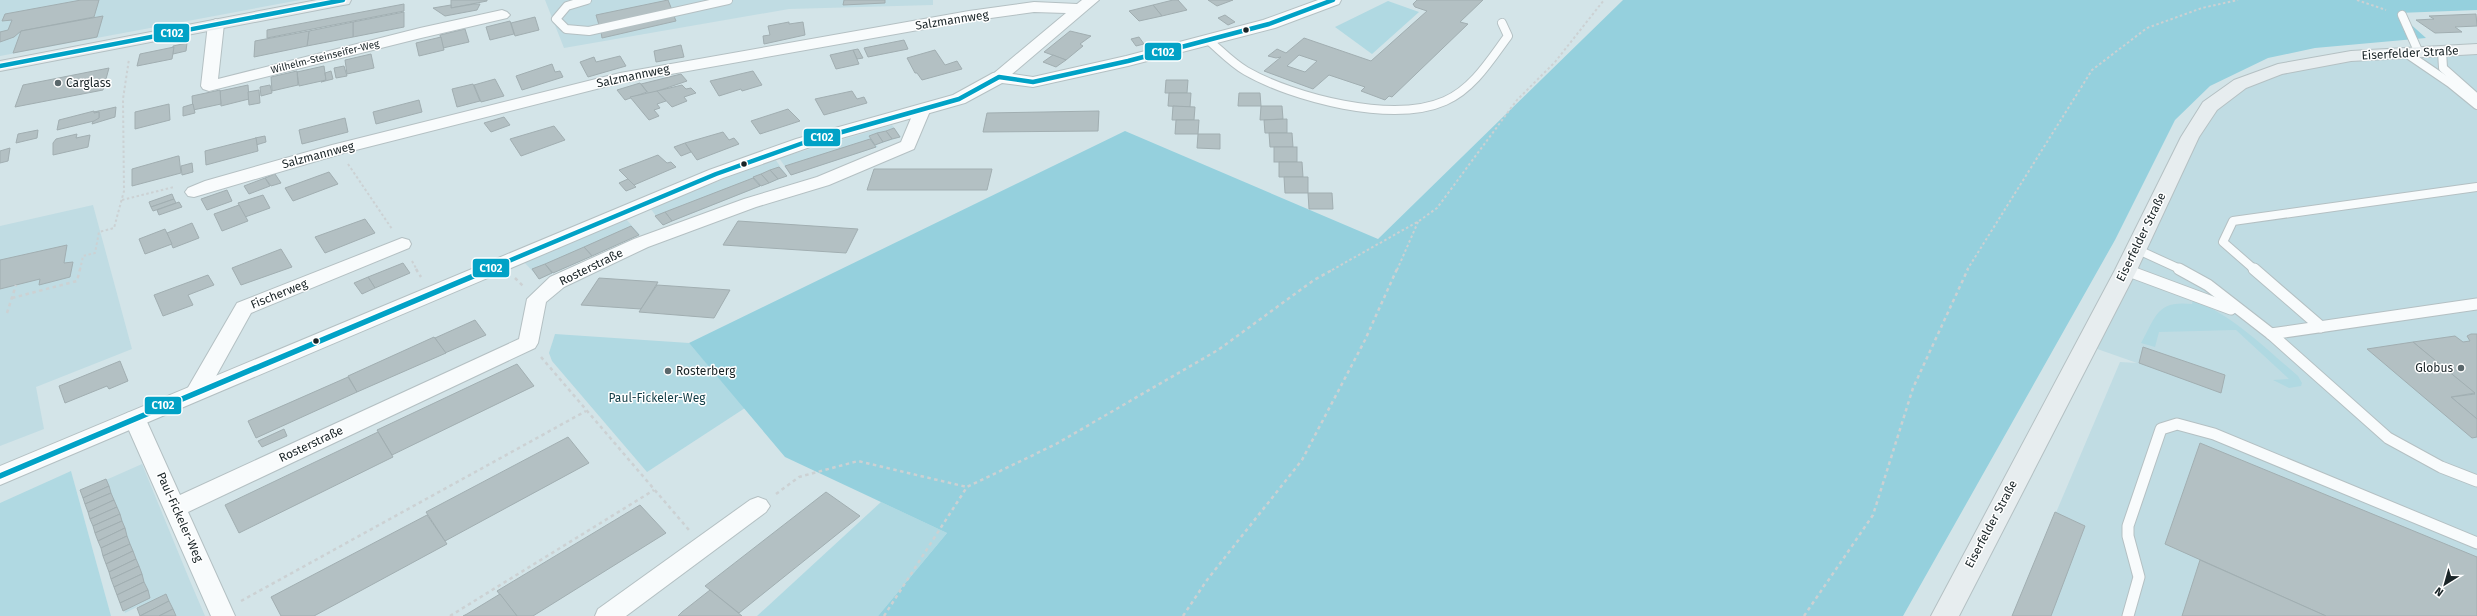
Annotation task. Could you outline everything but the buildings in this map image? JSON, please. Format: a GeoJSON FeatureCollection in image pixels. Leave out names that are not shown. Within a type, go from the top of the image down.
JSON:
{"type":"FeatureCollection","features":[{"type":"Feature","properties":{"kind":"main road"},"geometry":{"type":"LineString","coordinates":[[0,66],[343,0]]}},
{"type":"Feature","properties":{"kind":"main road","name":"Eiserfelder Straße"},"geometry":{"type":"LineString","coordinates":[[1944,616],[2131,260],[2190,137],[2210,106],[2240,84],[2278,68],[2351,56],[2477,49]]}},
{"type":"Feature","properties":{"kind":"street"},"geometry":{"type":"LineString","coordinates":[[999,77],[1033,82],[1269,24],[1333,0]]}},
{"type":"Feature","properties":{"kind":"street"},"geometry":{"type":"LineString","coordinates":[[0,476],[197,391],[716,174],[803,143],[922,111],[959,99],[999,77],[1086,4]]}},
{"type":"Feature","properties":{"kind":"street","name":"Salzmannweg"},"geometry":{"type":"LineString","coordinates":[[194,192],[211,185],[338,149],[620,78],[1034,7],[1086,4]]}},
{"type":"Feature","properties":{"kind":"street","name":"Wilhelm-Steinseifer-Weg"},"geometry":{"type":"LineString","coordinates":[[216,24],[209,86],[412,35],[502,16]]}},
{"type":"Feature","properties":{"kind":"street","name":"Rosterstraße"},"geometry":{"type":"LineString","coordinates":[[537,299],[557,282],[641,243],[750,203],[823,181],[908,145],[922,111]]}},
{"type":"Feature","properties":{"kind":"street","name":"Fischerweg"},"geometry":{"type":"LineString","coordinates":[[197,391],[244,308],[402,244]]}},
{"type":"Feature","properties":{"kind":"street"},"geometry":{"type":"LineString","coordinates":[[528,343],[537,299]]}},
{"type":"Feature","properties":{"kind":"street","name":"Rosterstraße"},"geometry":{"type":"LineString","coordinates":[[176,507],[528,343]]}},
{"type":"Feature","properties":{"kind":"street","name":"Paul-Fickeler-Weg"},"geometry":{"type":"LineString","coordinates":[[135,419],[176,507],[222,614]]}},
{"type":"Feature","properties":{"kind":"street"},"geometry":{"type":"LineString","coordinates":[[607,616],[758,506]]}},
{"type":"Feature","properties":{"kind":"lane"},"geometry":{"type":"LineString","coordinates":[[587,0],[567,6],[556,18],[566,29],[589,31],[728,0]]}},
{"type":"Feature","properties":{"kind":"lane"},"geometry":{"type":"LineString","coordinates":[[2402,15],[2413,53],[2477,105]]}},
{"type":"Feature","properties":{"kind":"lane"},"geometry":{"type":"LineString","coordinates":[[1208,40],[1246,71],[1289,91],[1345,103],[1407,111],[1444,102],[1470,86],[1508,36],[1502,23]]}},
{"type":"Feature","properties":{"kind":"lane"},"geometry":{"type":"LineString","coordinates":[[2442,51],[2443,68],[2477,98]]}},
{"type":"Feature","properties":{"kind":"lane"},"geometry":{"type":"LineString","coordinates":[[2321,327],[2223,242],[2233,221],[2250,217],[2477,187]]}},
{"type":"Feature","properties":{"kind":"lane"},"geometry":{"type":"LineString","coordinates":[[2131,260],[2182,288],[2240,312]]}},
{"type":"Feature","properties":{"kind":"lane"},"geometry":{"type":"LineString","coordinates":[[2131,260],[2189,273],[2208,285],[2240,312],[2271,334],[2388,438],[2442,467],[2477,481]]}},
{"type":"Feature","properties":{"kind":"lane"},"geometry":{"type":"LineString","coordinates":[[2271,334],[2477,304]]}},
{"type":"Feature","properties":{"kind":"lane"},"geometry":{"type":"LineString","coordinates":[[2128,616],[2139,578],[2128,536],[2128,526],[2161,429],[2177,424],[2214,434],[2477,543]]}},
{"type":"Feature","properties":{"kind":"path"},"geometry":{"type":"LineString","coordinates":[[884,616],[967,487],[1056,444],[1218,350],[1314,280],[1418,221],[1437,208],[1517,100],[1555,62],[1604,0]]}},
{"type":"Feature","properties":{"kind":"path"},"geometry":{"type":"LineString","coordinates":[[1804,616],[1873,515],[1913,388],[1969,266],[2092,70],[2147,28],[2202,8],[2238,0]]}},
{"type":"Feature","properties":{"kind":"path"},"geometry":{"type":"LineString","coordinates":[[2357,0],[2402,15]]}},
{"type":"Feature","properties":{"kind":"path"},"geometry":{"type":"LineString","coordinates":[[12,298],[77,281],[83,256],[95,253],[99,232],[114,228],[124,191],[123,99],[129,60]]}},
{"type":"Feature","properties":{"kind":"path"},"geometry":{"type":"LineString","coordinates":[[338,149],[402,244],[431,293]]}},
{"type":"Feature","properties":{"kind":"path"},"geometry":{"type":"LineString","coordinates":[[122,200],[192,183],[211,185]]}},
{"type":"Feature","properties":{"kind":"path"},"geometry":{"type":"LineString","coordinates":[[1183,616],[1207,580],[1302,460],[1365,340],[1418,221]]}},
{"type":"Feature","properties":{"kind":"path"},"geometry":{"type":"LineString","coordinates":[[501,265],[537,299]]}},
{"type":"Feature","properties":{"kind":"path"},"geometry":{"type":"LineString","coordinates":[[7,313],[16,285]]}},
{"type":"Feature","properties":{"kind":"path"},"geometry":{"type":"LineString","coordinates":[[528,343],[703,547]]}},
{"type":"Feature","properties":{"kind":"path"},"geometry":{"type":"LineString","coordinates":[[222,614],[586,411]]}},
{"type":"Feature","properties":{"kind":"path"},"geometry":{"type":"LineString","coordinates":[[758,506],[799,477],[858,461],[967,487]]}},
{"type":"Feature","properties":{"kind":"path"},"geometry":{"type":"LineString","coordinates":[[450,616],[654,490]]}},
{"type":"Feature","properties":{"kind":"shaded area"},"geometry":{"type":"Polygon","coordinates":[[[0,0],[300,0],[0,56],[0,0]]]}},
{"type":"Feature","properties":{"kind":"shaded area"},"geometry":{"type":"Polygon","coordinates":[[[545,0],[933,0],[933,5],[789,9],[564,48],[545,0]]]}},
{"type":"Feature","properties":{"kind":"shaded area"},"geometry":{"type":"Polygon","coordinates":[[[1623,0],[2477,0],[2477,10],[2398,13],[2426,38],[2315,48],[2268,58],[2210,86],[2175,120],[2115,240],[1903,616],[878,616],[947,533],[785,457],[689,343],[1125,131],[1378,239],[1623,0]]]}},
{"type":"Feature","properties":{"kind":"shaded area"},"geometry":{"type":"Polygon","coordinates":[[[2477,49],[2477,616],[2012,616],[2120,362],[2137,363],[2086,345],[2190,137],[2240,84],[2351,56],[2477,49]]]}},
{"type":"Feature","properties":{"kind":"shaded area"},"geometry":{"type":"Polygon","coordinates":[[[892,125],[901,137],[876,145],[878,147],[791,175],[779,158],[892,125]]]}},
{"type":"Feature","properties":{"kind":"shaded area"},"geometry":{"type":"Polygon","coordinates":[[[775,159],[787,176],[663,225],[650,208],[775,159]]]}},
{"type":"Feature","properties":{"kind":"shaded area"},"geometry":{"type":"Polygon","coordinates":[[[93,205],[132,349],[36,387],[44,429],[0,446],[0,226],[93,205]]]}},
{"type":"Feature","properties":{"kind":"shaded area"},"geometry":{"type":"Polygon","coordinates":[[[625,218],[640,235],[540,279],[524,262],[625,218]]]}},
{"type":"Feature","properties":{"kind":"shaded area"},"geometry":{"type":"Polygon","coordinates":[[[142,464],[205,616],[143,616],[139,606],[125,613],[81,491],[142,464]]]}},
{"type":"Feature","properties":{"kind":"green space"},"geometry":{"type":"Polygon","coordinates":[[[1388,1],[1419,12],[1372,54],[1335,27],[1388,1]]]}},
{"type":"Feature","properties":{"kind":"green space"},"geometry":{"type":"Polygon","coordinates":[[[2193,300],[2236,324],[2298,376],[2302,383],[2301,386],[2289,388],[2273,380],[2289,379],[2236,330],[2159,332],[2155,347],[2141,343],[2154,318],[2164,307],[2180,303],[2192,304],[2193,300]]]}},
{"type":"Feature","properties":{"kind":"green space","name":"Paul-Fickeler-Weg"},"geometry":{"type":"Polygon","coordinates":[[[555,334],[689,343],[745,408],[647,472],[552,361],[549,353],[555,334]]]}},
{"type":"Feature","properties":{"kind":"green space"},"geometry":{"type":"Polygon","coordinates":[[[71,471],[111,616],[0,616],[0,503],[71,471]]]}},
{"type":"Feature","properties":{"kind":"green space"},"geometry":{"type":"Polygon","coordinates":[[[881,502],[947,533],[878,616],[757,616],[881,502]]]}},
{"type":"Feature","properties":{"kind":"transit line","name":"C102"},"geometry":{"type":"LineString","coordinates":[[0,66],[343,0]]}},
{"type":"Feature","properties":{"kind":"transit line","name":"C102"},"geometry":{"type":"LineString","coordinates":[[0,476],[197,391],[716,174],[803,143],[959,99],[999,77],[1033,82],[1128,61],[1269,24],[1333,0]]}},
{"type":"Feature","properties":{"kind":"place","name":"Carglass"},"geometry":{"type":"Point","coordinates":[58,83]}},
{"type":"Feature","properties":{"kind":"place","name":"Globus"},"geometry":{"type":"Point","coordinates":[2461,368]}},
{"type":"Feature","properties":{"kind":"place","name":"Rosterberg"},"geometry":{"type":"Point","coordinates":[668,371]}}]}
